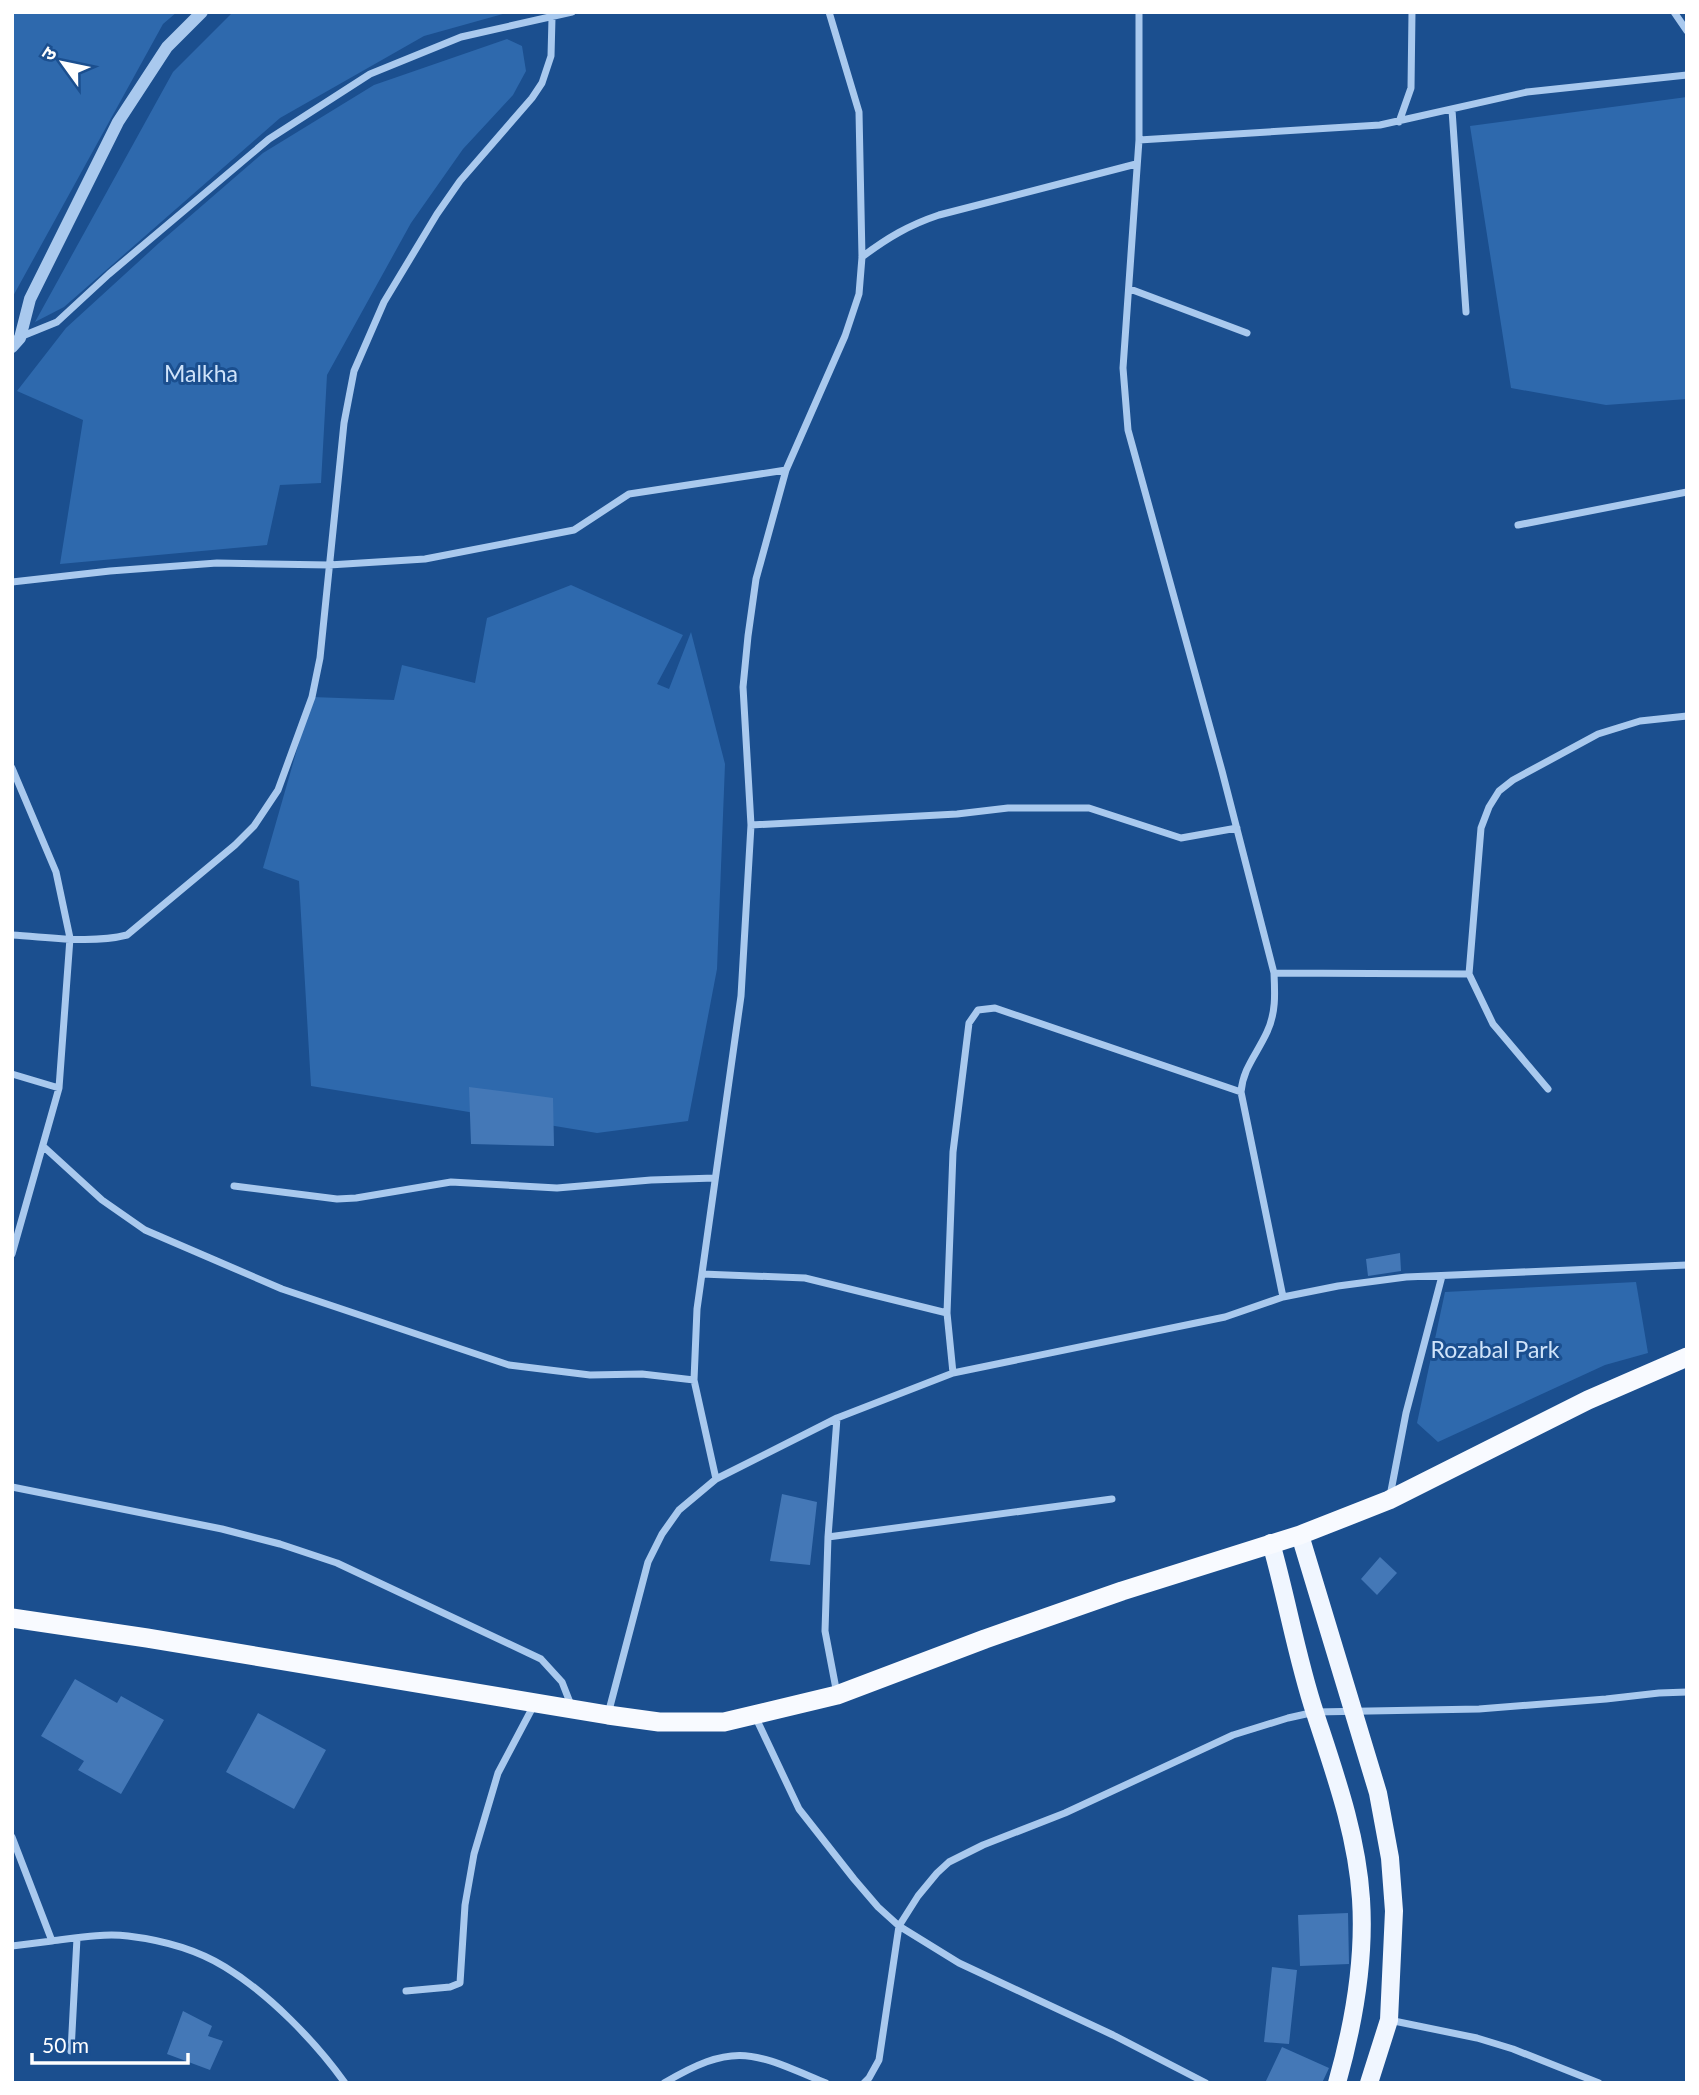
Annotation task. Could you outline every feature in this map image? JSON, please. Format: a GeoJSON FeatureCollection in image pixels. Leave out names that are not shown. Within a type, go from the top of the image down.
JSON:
{"type":"FeatureCollection","features":[{"type":"Feature","properties":{"kind":"highway"},"geometry":{"type":"LineString","coordinates":[[12,1618],[572,1710],[659,1722],[724,1723],[837,1695],[1035,1621],[1300,1535],[1389,1500],[1588,1401],[1687,1357]]}},
{"type":"Feature","properties":{"kind":"main road"},"geometry":{"type":"LineString","coordinates":[[1300,1535],[1378,1793],[1390,1858],[1394,1911],[1389,2020],[1369,2083]]}},
{"type":"Feature","properties":{"kind":"main road"},"geometry":{"type":"LineString","coordinates":[[1271,1544],[1315,1712],[1342,1794],[1361,1898],[1362,1942],[1358,1980],[1352,2022],[1337,2083]]}},
{"type":"Feature","properties":{"kind":"street"},"geometry":{"type":"LineString","coordinates":[[16,342],[30,299],[118,122],[167,47],[202,12]]}},
{"type":"Feature","properties":{"kind":"street"},"geometry":{"type":"LineString","coordinates":[[16,342],[57,322],[109,274],[269,139],[370,74],[461,37],[572,12]]}},
{"type":"Feature","properties":{"kind":"street"},"geometry":{"type":"LineString","coordinates":[[716,1479],[694,1380],[697,1309],[741,996],[751,825],[743,687],[748,636],[756,579],[786,470],[845,336],[859,295],[862,257],[859,112],[829,12]]}},
{"type":"Feature","properties":{"kind":"street"},"geometry":{"type":"LineString","coordinates":[[1139,12],[1139,140],[1123,368],[1128,430],[1274,973],[1273,1018],[1267,1034],[1245,1069],[1241,1092],[1283,1297]]}},
{"type":"Feature","properties":{"kind":"street"},"geometry":{"type":"LineString","coordinates":[[1399,122],[1411,88],[1412,12]]}},
{"type":"Feature","properties":{"kind":"street"},"geometry":{"type":"LineString","coordinates":[[1674,12],[1687,31]]}},
{"type":"Feature","properties":{"kind":"street"},"geometry":{"type":"LineString","coordinates":[[12,935],[105,938],[127,935],[235,845],[270,805],[299,737],[312,697],[320,658],[344,423],[354,370],[384,302],[437,214],[460,181],[542,83],[551,56],[552,18]]}},
{"type":"Feature","properties":{"kind":"street"},"geometry":{"type":"LineString","coordinates":[[1139,140],[1380,125],[1527,92],[1687,75]]}},
{"type":"Feature","properties":{"kind":"street"},"geometry":{"type":"LineString","coordinates":[[1452,110],[1466,312]]}},
{"type":"Feature","properties":{"kind":"street"},"geometry":{"type":"LineString","coordinates":[[862,257],[888,236],[926,219],[1136,164]]}},
{"type":"Feature","properties":{"kind":"street"},"geometry":{"type":"LineString","coordinates":[[1130,289],[1247,333]]}},
{"type":"Feature","properties":{"kind":"street"},"geometry":{"type":"LineString","coordinates":[[12,582],[217,563],[329,565],[425,559],[574,530],[629,494],[786,470]]}},
{"type":"Feature","properties":{"kind":"street"},"geometry":{"type":"LineString","coordinates":[[1518,524],[1687,492]]}},
{"type":"Feature","properties":{"kind":"street"},"geometry":{"type":"LineString","coordinates":[[1548,1089],[1493,1024],[1469,974],[1481,828],[1499,791],[1513,780],[1598,734],[1640,721],[1687,716]]}},
{"type":"Feature","properties":{"kind":"street"},"geometry":{"type":"LineString","coordinates":[[12,768],[56,872],[69,938],[59,1088],[12,1254]]}},
{"type":"Feature","properties":{"kind":"street"},"geometry":{"type":"LineString","coordinates":[[751,825],[957,814],[1008,808],[1089,808],[1181,838],[1237,828]]}},
{"type":"Feature","properties":{"kind":"street"},"geometry":{"type":"LineString","coordinates":[[1274,973],[1469,974]]}},
{"type":"Feature","properties":{"kind":"street"},"geometry":{"type":"LineString","coordinates":[[953,1373],[947,1313],[953,1153],[969,1023],[978,1010],[995,1008],[1241,1092]]}},
{"type":"Feature","properties":{"kind":"street"},"geometry":{"type":"LineString","coordinates":[[12,1074],[59,1088]]}},
{"type":"Feature","properties":{"kind":"street"},"geometry":{"type":"LineString","coordinates":[[44,1147],[102,1200],[145,1230],[282,1289],[509,1365],[590,1375],[642,1374],[694,1380]]}},
{"type":"Feature","properties":{"kind":"street"},"geometry":{"type":"LineString","coordinates":[[234,1186],[337,1199],[451,1182],[557,1188],[715,1178]]}},
{"type":"Feature","properties":{"kind":"street"},"geometry":{"type":"LineString","coordinates":[[608,1715],[648,1562],[662,1534],[679,1510],[716,1479],[837,1418],[953,1373],[1225,1317],[1283,1297],[1372,1280],[1687,1265]]}},
{"type":"Feature","properties":{"kind":"street"},"geometry":{"type":"LineString","coordinates":[[702,1274],[805,1278],[947,1313]]}},
{"type":"Feature","properties":{"kind":"street"},"geometry":{"type":"LineString","coordinates":[[1389,1500],[1406,1413],[1441,1276]]}},
{"type":"Feature","properties":{"kind":"street"},"geometry":{"type":"LineString","coordinates":[[837,1418],[828,1537],[825,1631],[837,1695]]}},
{"type":"Feature","properties":{"kind":"street"},"geometry":{"type":"LineString","coordinates":[[12,1487],[222,1529],[337,1563],[541,1659],[562,1682],[572,1710]]}},
{"type":"Feature","properties":{"kind":"street"},"geometry":{"type":"LineString","coordinates":[[828,1537],[1112,1500]]}},
{"type":"Feature","properties":{"kind":"street"},"geometry":{"type":"LineString","coordinates":[[864,2083],[878,2060],[899,1926],[918,1896],[937,1874],[949,1862],[971,1851],[1065,1813],[1233,1735],[1264,1724],[1315,1712],[1479,1709],[1687,1692]]}},
{"type":"Feature","properties":{"kind":"street"},"geometry":{"type":"LineString","coordinates":[[405,1991],[450,1987],[460,1983],[465,1905],[474,1854],[498,1773],[535,1702]]}},
{"type":"Feature","properties":{"kind":"street"},"geometry":{"type":"LineString","coordinates":[[755,1716],[800,1809],[854,1880],[899,1926],[959,1963],[1113,2035],[1206,2083]]}},
{"type":"Feature","properties":{"kind":"street"},"geometry":{"type":"LineString","coordinates":[[12,1838],[52,1941]]}},
{"type":"Feature","properties":{"kind":"street"},"geometry":{"type":"LineString","coordinates":[[12,1946],[124,1936],[161,1942],[192,1951],[224,1966],[248,1983],[297,2026],[345,2083]]}},
{"type":"Feature","properties":{"kind":"street"},"geometry":{"type":"LineString","coordinates":[[71,2051],[78,1938]]}},
{"type":"Feature","properties":{"kind":"street"},"geometry":{"type":"LineString","coordinates":[[1389,2020],[1489,2041],[1599,2083]]}},
{"type":"Feature","properties":{"kind":"street"},"geometry":{"type":"LineString","coordinates":[[664,2083],[709,2059],[749,2054],[769,2059],[826,2083]]}},
{"type":"Feature","properties":{"kind":"green space"},"geometry":{"type":"Polygon","coordinates":[[[12,12],[177,12],[163,24],[12,298],[12,12]]]}},
{"type":"Feature","properties":{"kind":"green space"},"geometry":{"type":"Polygon","coordinates":[[[233,12],[510,12],[424,36],[280,118],[64,307],[35,322],[173,72],[233,12]]]}},
{"type":"Feature","properties":{"kind":"green space","name":"Malkha"},"geometry":{"type":"Polygon","coordinates":[[[507,39],[522,46],[526,71],[513,95],[463,149],[411,223],[327,375],[321,483],[280,485],[267,545],[60,564],[83,420],[17,391],[66,328],[263,153],[374,85],[507,39]]]}},
{"type":"Feature","properties":{"kind":"green space"},"geometry":{"type":"Polygon","coordinates":[[[1687,97],[1687,399],[1606,405],[1511,388],[1470,126],[1687,97]]]}},
{"type":"Feature","properties":{"kind":"green space"},"geometry":{"type":"Polygon","coordinates":[[[571,585],[683,635],[657,684],[669,689],[691,632],[725,764],[717,969],[688,1121],[597,1133],[311,1086],[299,881],[263,868],[312,697],[394,700],[402,665],[475,683],[487,618],[571,585]]]}},
{"type":"Feature","properties":{"kind":"green space","name":"Rozabal Park"},"geometry":{"type":"Polygon","coordinates":[[[1636,1282],[1648,1353],[1605,1365],[1438,1442],[1417,1423],[1445,1292],[1636,1282]]]}},
{"type":"Feature","properties":{"kind":"building"},"geometry":{"type":"Polygon","coordinates":[[[469,1087],[553,1098],[554,1146],[471,1144],[469,1087]]]}},
{"type":"Feature","properties":{"kind":"building"},"geometry":{"type":"Polygon","coordinates":[[[1400,1253],[1401,1271],[1368,1276],[1366,1259],[1400,1253]]]}},
{"type":"Feature","properties":{"kind":"building"},"geometry":{"type":"Polygon","coordinates":[[[782,1494],[817,1502],[810,1565],[770,1561],[782,1494]]]}},
{"type":"Feature","properties":{"kind":"building"},"geometry":{"type":"Polygon","coordinates":[[[1380,1557],[1397,1573],[1377,1595],[1361,1579],[1380,1557]]]}},
{"type":"Feature","properties":{"kind":"building"},"geometry":{"type":"Polygon","coordinates":[[[75,1679],[117,1703],[121,1696],[164,1720],[121,1794],[78,1770],[84,1761],[41,1736],[75,1679]]]}},
{"type":"Feature","properties":{"kind":"building"},"geometry":{"type":"Polygon","coordinates":[[[258,1713],[326,1750],[294,1809],[226,1772],[258,1713]]]}},
{"type":"Feature","properties":{"kind":"building"},"geometry":{"type":"Polygon","coordinates":[[[1348,1913],[1349,1964],[1300,1966],[1298,1915],[1348,1913]]]}},
{"type":"Feature","properties":{"kind":"building"},"geometry":{"type":"Polygon","coordinates":[[[1272,1967],[1297,1970],[1289,2044],[1264,2042],[1272,1967]]]}},
{"type":"Feature","properties":{"kind":"building"},"geometry":{"type":"Polygon","coordinates":[[[183,2011],[212,2026],[208,2036],[223,2041],[210,2070],[167,2054],[183,2011]]]}},
{"type":"Feature","properties":{"kind":"building"},"geometry":{"type":"Polygon","coordinates":[[[1282,2047],[1329,2068],[1322,2083],[1265,2083],[1282,2047]]]}}]}
